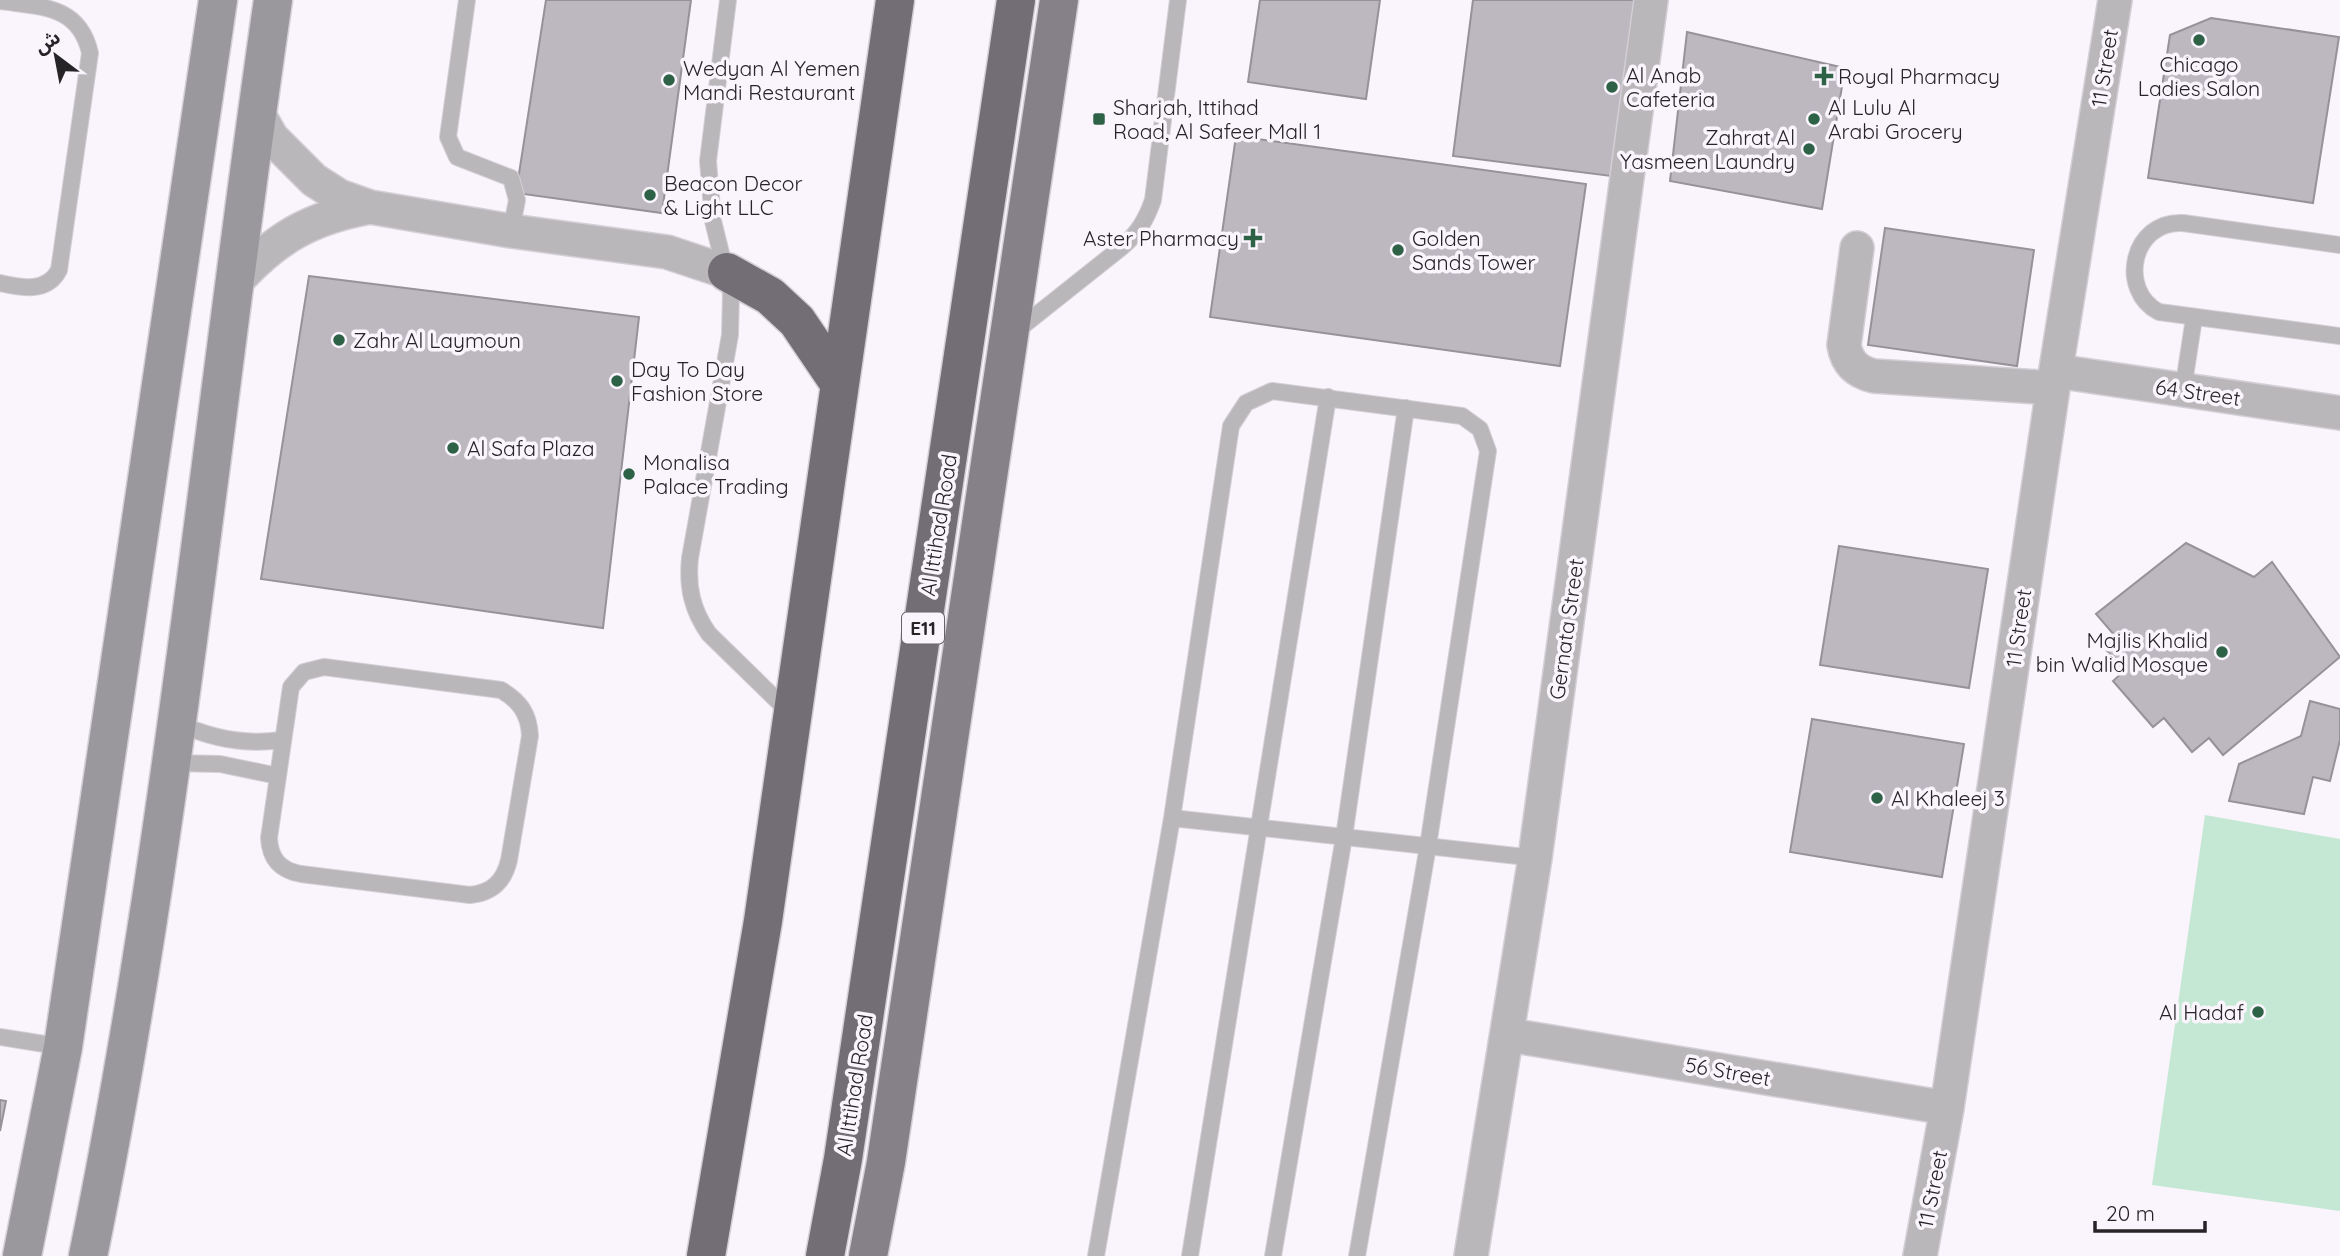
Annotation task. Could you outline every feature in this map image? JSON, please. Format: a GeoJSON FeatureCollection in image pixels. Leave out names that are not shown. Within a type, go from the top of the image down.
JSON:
{"type":"FeatureCollection","features":[{"type":"Feature","properties":{"kind":"highway"},"geometry":{"type":"LineString","coordinates":[[706,1256],[740,1069],[895,0]]}},
{"type":"Feature","properties":{"kind":"highway","name":"Al Ittihad Road"},"geometry":{"type":"LineString","coordinates":[[825,1256],[849,1118],[1016,0]]}},
{"type":"Feature","properties":{"kind":"highway"},"geometry":{"type":"LineString","coordinates":[[727,272],[770,296],[797,321],[839,383]]}},
{"type":"Feature","properties":{"kind":"main road"},"geometry":{"type":"LineString","coordinates":[[22,1256],[63,1047],[218,0]]}},
{"type":"Feature","properties":{"kind":"main road"},"geometry":{"type":"LineString","coordinates":[[88,1256],[116,1120],[173,763],[233,285],[273,0]]}},
{"type":"Feature","properties":{"kind":"main road"},"geometry":{"type":"LineString","coordinates":[[868,1256],[886,1162],[1059,0]]}},
{"type":"Feature","properties":{"kind":"street","name":"Gernata Street"},"geometry":{"type":"LineString","coordinates":[[1471,1256],[1535,858],[1651,0]]}},
{"type":"Feature","properties":{"kind":"street","name":"11 Street"},"geometry":{"type":"LineString","coordinates":[[1920,1256],[1947,1108],[2054,380],[2115,0]]}},
{"type":"Feature","properties":{"kind":"street"},"geometry":{"type":"LineString","coordinates":[[257,112],[272,138],[314,180],[339,196],[370,207],[511,231],[667,252],[727,272]]}},
{"type":"Feature","properties":{"kind":"street"},"geometry":{"type":"LineString","coordinates":[[233,285],[254,261],[306,225],[335,213],[370,207]]}},
{"type":"Feature","properties":{"kind":"street","name":"64 Street"},"geometry":{"type":"LineString","coordinates":[[1857,248],[1844,345],[1846,354],[1857,369],[1874,376],[2054,380],[2183,390],[2340,413]]}},
{"type":"Feature","properties":{"kind":"street","name":"56 Street"},"geometry":{"type":"LineString","coordinates":[[1508,1035],[1947,1108]]}},
{"type":"Feature","properties":{"kind":"lane"},"geometry":{"type":"LineString","coordinates":[[467,0],[448,137],[457,157],[511,177],[517,200],[511,231]]}},
{"type":"Feature","properties":{"kind":"lane"},"geometry":{"type":"LineString","coordinates":[[728,0],[708,161],[713,221],[731,293],[728,355],[690,558],[689,590],[696,613],[709,634],[791,715]]}},
{"type":"Feature","properties":{"kind":"lane"},"geometry":{"type":"LineString","coordinates":[[1010,336],[1122,247],[1137,234],[1147,218],[1153,200],[1178,0]]}},
{"type":"Feature","properties":{"kind":"lane"},"geometry":{"type":"LineString","coordinates":[[0,1],[47,8],[72,19],[81,28],[90,53],[60,270],[43,286],[27,287],[0,283]]}},
{"type":"Feature","properties":{"kind":"lane"},"geometry":{"type":"LineString","coordinates":[[2340,245],[2183,223],[2163,224],[2146,235],[2138,254],[2136,275],[2139,293],[2151,307],[2160,312],[2340,336]]}},
{"type":"Feature","properties":{"kind":"lane"},"geometry":{"type":"LineString","coordinates":[[2183,390],[2194,317]]}},
{"type":"Feature","properties":{"kind":"lane"},"geometry":{"type":"LineString","coordinates":[[1096,1256],[1172,818],[1231,426],[1237,413],[1258,395],[1286,391],[1462,416],[1480,429],[1488,451],[1428,846],[1357,1256]]}},
{"type":"Feature","properties":{"kind":"lane"},"geometry":{"type":"LineString","coordinates":[[1190,1256],[1328,397]]}},
{"type":"Feature","properties":{"kind":"lane"},"geometry":{"type":"LineString","coordinates":[[1273,1256],[1344,837],[1406,408]]}},
{"type":"Feature","properties":{"kind":"lane"},"geometry":{"type":"LineString","coordinates":[[324,667],[501,690],[523,708],[529,721],[530,736],[506,872],[500,881],[481,894],[470,895],[301,874],[281,867],[270,849],[269,838],[278,776],[281,740],[291,687],[304,672],[324,667]]}},
{"type":"Feature","properties":{"kind":"lane"},"geometry":{"type":"LineString","coordinates":[[178,723],[196,732],[219,737],[255,741],[281,740]]}},
{"type":"Feature","properties":{"kind":"lane"},"geometry":{"type":"LineString","coordinates":[[173,763],[220,764],[278,776]]}},
{"type":"Feature","properties":{"kind":"lane"},"geometry":{"type":"LineString","coordinates":[[1172,818],[1535,858]]}},
{"type":"Feature","properties":{"kind":"lane"},"geometry":{"type":"LineString","coordinates":[[0,1037],[63,1047]]}},
{"type":"Feature","properties":{"kind":"green space","name":"Al Hadaf"},"geometry":{"type":"Polygon","coordinates":[[[2205,815],[2340,839],[2340,1211],[2152,1185],[2205,815]]]}},
{"type":"Feature","properties":{"kind":"building"},"geometry":{"type":"Polygon","coordinates":[[[546,0],[691,0],[662,213],[516,193],[546,0]]]}},
{"type":"Feature","properties":{"kind":"building"},"geometry":{"type":"Polygon","coordinates":[[[1260,0],[1380,0],[1366,99],[1248,82],[1260,0]]]}},
{"type":"Feature","properties":{"kind":"building"},"geometry":{"type":"Polygon","coordinates":[[[1473,0],[1634,0],[1611,176],[1453,156],[1473,0]]]}},
{"type":"Feature","properties":{"kind":"building"},"geometry":{"type":"Polygon","coordinates":[[[2211,18],[2339,37],[2313,203],[2148,178],[2170,35],[2211,18]]]}},
{"type":"Feature","properties":{"kind":"building"},"geometry":{"type":"Polygon","coordinates":[[[1687,32],[1845,68],[1822,209],[1670,181],[1687,32]]]}},
{"type":"Feature","properties":{"kind":"building","name":"Golden Sands Tower"},"geometry":{"type":"Polygon","coordinates":[[[1236,136],[1586,184],[1560,366],[1210,317],[1236,136]]]}},
{"type":"Feature","properties":{"kind":"building"},"geometry":{"type":"Polygon","coordinates":[[[1885,228],[2034,250],[2017,366],[1868,345],[1885,228]]]}},
{"type":"Feature","properties":{"kind":"building","name":"Al Safa Plaza"},"geometry":{"type":"Polygon","coordinates":[[[309,276],[639,317],[603,628],[261,579],[309,276]]]}},
{"type":"Feature","properties":{"kind":"building","name":"Majlis Khalid bin Walid Mosque"},"geometry":{"type":"Polygon","coordinates":[[[2186,543],[2254,577],[2272,562],[2340,657],[2223,755],[2209,738],[2192,752],[2164,718],[2153,727],[2113,681],[2124,671],[2103,646],[2116,637],[2096,614],[2186,543]]]}},
{"type":"Feature","properties":{"kind":"building"},"geometry":{"type":"Polygon","coordinates":[[[1839,546],[1988,569],[1969,688],[1820,665],[1839,546]]]}},
{"type":"Feature","properties":{"kind":"building"},"geometry":{"type":"Polygon","coordinates":[[[2310,701],[2340,709],[2340,740],[2330,781],[2313,777],[2304,814],[2229,801],[2239,764],[2301,736],[2310,701]]]}},
{"type":"Feature","properties":{"kind":"building","name":"Al Khaleej 3"},"geometry":{"type":"Polygon","coordinates":[[[1812,719],[1964,744],[1942,877],[1790,852],[1812,719]]]}},
{"type":"Feature","properties":{"kind":"building"},"geometry":{"type":"Polygon","coordinates":[[[0,1100],[6,1101],[0,1131],[0,1100]]]}},
{"type":"Feature","properties":{"kind":"place","name":"Chicago Ladies Salon"},"geometry":{"type":"Point","coordinates":[2199,40]}},
{"type":"Feature","properties":{"kind":"place","name":"Royal Pharmacy"},"geometry":{"type":"Point","coordinates":[1824,76]}},
{"type":"Feature","properties":{"kind":"place","name":"Wedyan Al Yemen Mandi Restaurant"},"geometry":{"type":"Point","coordinates":[669,80]}},
{"type":"Feature","properties":{"kind":"place","name":"Al Anab Cafeteria"},"geometry":{"type":"Point","coordinates":[1612,87]}},
{"type":"Feature","properties":{"kind":"place","name":"Sharjah, Ittihad Road, Al Safeer Mall 1"},"geometry":{"type":"Point","coordinates":[1099,119]}},
{"type":"Feature","properties":{"kind":"place","name":"Al Lulu Al Arabi Grocery"},"geometry":{"type":"Point","coordinates":[1814,119]}},
{"type":"Feature","properties":{"kind":"place","name":"Zahrat Al Yasmeen Laundry"},"geometry":{"type":"Point","coordinates":[1809,149]}},
{"type":"Feature","properties":{"kind":"place","name":"Beacon Decor & Light LLC"},"geometry":{"type":"Point","coordinates":[650,195]}},
{"type":"Feature","properties":{"kind":"place","name":"Aster Pharmacy"},"geometry":{"type":"Point","coordinates":[1253,238]}},
{"type":"Feature","properties":{"kind":"place","name":"Golden Sands Tower"},"geometry":{"type":"Point","coordinates":[1398,250]}},
{"type":"Feature","properties":{"kind":"place","name":"Zahr Al Laymoun"},"geometry":{"type":"Point","coordinates":[339,340]}},
{"type":"Feature","properties":{"kind":"place","name":"Day To Day Fashion Store"},"geometry":{"type":"Point","coordinates":[617,381]}},
{"type":"Feature","properties":{"kind":"place","name":"Al Safa Plaza"},"geometry":{"type":"Point","coordinates":[453,448]}},
{"type":"Feature","properties":{"kind":"place","name":"Monalisa Palace Trading"},"geometry":{"type":"Point","coordinates":[629,474]}},
{"type":"Feature","properties":{"kind":"place","name":"Majlis Khalid bin Walid Mosque"},"geometry":{"type":"Point","coordinates":[2222,652]}},
{"type":"Feature","properties":{"kind":"place","name":"Al Khaleej 3"},"geometry":{"type":"Point","coordinates":[1877,798]}},
{"type":"Feature","properties":{"kind":"place","name":"Al Hadaf"},"geometry":{"type":"Point","coordinates":[2258,1012]}}]}
